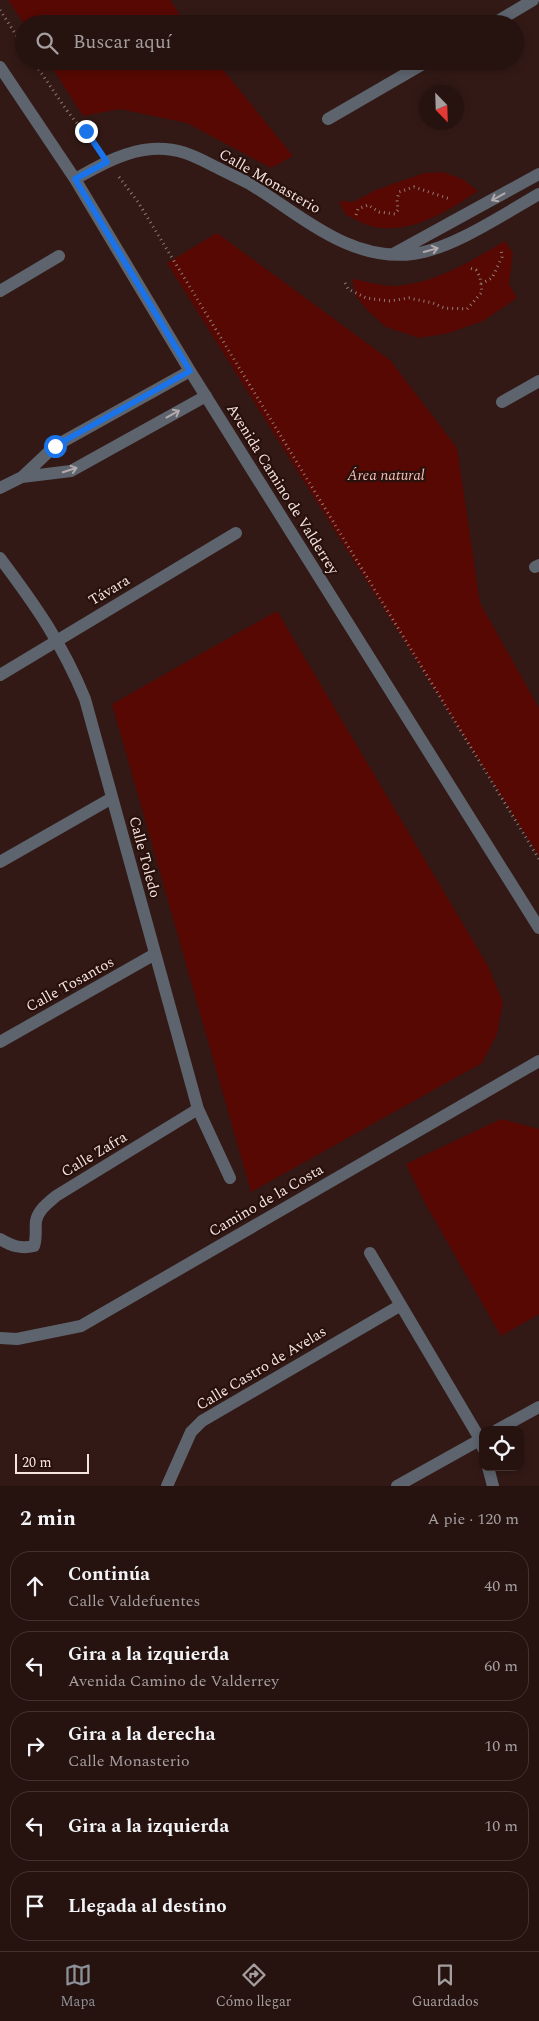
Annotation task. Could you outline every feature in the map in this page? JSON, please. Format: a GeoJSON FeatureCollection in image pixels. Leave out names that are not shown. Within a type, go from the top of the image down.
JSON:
{"type":"FeatureCollection","features":[{"type":"Feature","properties":{"kind":"street"},"geometry":{"type":"LineString","coordinates":[[508,15],[533,0]]}},
{"type":"Feature","properties":{"kind":"street","name":"Avenida Camino de Valderrey"},"geometry":{"type":"LineString","coordinates":[[0,67],[75,179],[190,371],[539,928]]}},
{"type":"Feature","properties":{"kind":"street"},"geometry":{"type":"LineString","coordinates":[[328,119],[412,70]]}},
{"type":"Feature","properties":{"kind":"street","name":"Calle Monasterio"},"geometry":{"type":"LineString","coordinates":[[75,179],[125,154],[151,149],[185,152],[248,183],[339,242],[370,251],[393,254],[431,251],[449,244],[539,194]]}},
{"type":"Feature","properties":{"kind":"street"},"geometry":{"type":"LineString","coordinates":[[393,254],[539,174]]}},
{"type":"Feature","properties":{"kind":"street"},"geometry":{"type":"LineString","coordinates":[[0,291],[59,256]]}},
{"type":"Feature","properties":{"kind":"street"},"geometry":{"type":"LineString","coordinates":[[0,488],[22,477],[55,446],[190,371]]}},
{"type":"Feature","properties":{"kind":"street"},"geometry":{"type":"LineString","coordinates":[[502,402],[539,381]]}},
{"type":"Feature","properties":{"kind":"street"},"geometry":{"type":"LineString","coordinates":[[22,477],[71,471],[206,396]]}},
{"type":"Feature","properties":{"kind":"street","name":"Távara"},"geometry":{"type":"LineString","coordinates":[[0,675],[236,533]]}},
{"type":"Feature","properties":{"kind":"street","name":"Calle Toledo"},"geometry":{"type":"LineString","coordinates":[[0,558],[40,611],[58,640],[84,699],[198,1109],[230,1178]]}},
{"type":"Feature","properties":{"kind":"street"},"geometry":{"type":"LineString","coordinates":[[0,862],[112,798]]}},
{"type":"Feature","properties":{"kind":"street","name":"Calle Tosantos"},"geometry":{"type":"LineString","coordinates":[[0,1042],[155,954]]}},
{"type":"Feature","properties":{"kind":"street","name":"Camino de la Costa"},"geometry":{"type":"LineString","coordinates":[[0,1338],[17,1339],[81,1326],[539,1061]]}},
{"type":"Feature","properties":{"kind":"street","name":"Calle Zafra"},"geometry":{"type":"LineString","coordinates":[[0,1239],[10,1245],[23,1249],[34,1246],[37,1236],[36,1221],[44,1206],[56,1196],[198,1109]]}},
{"type":"Feature","properties":{"kind":"street"},"geometry":{"type":"LineString","coordinates":[[370,1253],[479,1437]]}},
{"type":"Feature","properties":{"kind":"street","name":"Calle Castro de Avelas"},"geometry":{"type":"LineString","coordinates":[[167,1486],[191,1432],[202,1421],[401,1305]]}},
{"type":"Feature","properties":{"kind":"street"},"geometry":{"type":"LineString","coordinates":[[505,1426],[539,1407]]}},
{"type":"Feature","properties":{"kind":"street"},"geometry":{"type":"LineString","coordinates":[[397,1486],[479,1444]]}},
{"type":"Feature","properties":{"kind":"street"},"geometry":{"type":"LineString","coordinates":[[489,1471],[493,1486]]}},
{"type":"Feature","properties":{"kind":"path"},"geometry":{"type":"LineString","coordinates":[[0,10],[15,33]]}},
{"type":"Feature","properties":{"kind":"path"},"geometry":{"type":"LineString","coordinates":[[39,70],[68,112],[86,131],[138,202],[539,860]]}},
{"type":"Feature","properties":{"kind":"path"},"geometry":{"type":"LineString","coordinates":[[356,216],[358,209],[368,205],[378,212],[395,214],[398,210],[397,200],[399,192],[414,187],[450,199]]}},
{"type":"Feature","properties":{"kind":"path"},"geometry":{"type":"LineString","coordinates":[[481,284],[492,278],[502,256],[501,248]]}},
{"type":"Feature","properties":{"kind":"path"},"geometry":{"type":"LineString","coordinates":[[346,283],[348,289],[366,298],[389,301],[409,298],[433,303],[444,308],[455,310],[467,309],[482,292],[480,277],[476,270],[469,268]]}},
{"type":"Feature","properties":{"kind":"green space"},"geometry":{"type":"Polygon","coordinates":[[[8,0],[170,0],[180,15],[18,15],[8,0]]]}},
{"type":"Feature","properties":{"kind":"green space"},"geometry":{"type":"Polygon","coordinates":[[[54,70],[223,70],[293,156],[271,168],[187,123],[120,109],[83,116],[54,70]]]}},
{"type":"Feature","properties":{"kind":"green space"},"geometry":{"type":"Polygon","coordinates":[[[443,172],[462,179],[478,191],[442,213],[416,224],[388,228],[374,227],[346,215],[339,201],[353,202],[376,190],[424,173],[443,172]]]}},
{"type":"Feature","properties":{"kind":"green space","name":"Área natural"},"geometry":{"type":"Polygon","coordinates":[[[217,233],[390,360],[457,448],[480,603],[539,708],[539,856],[167,263],[217,233]]]}},
{"type":"Feature","properties":{"kind":"green space"},"geometry":{"type":"Polygon","coordinates":[[[505,241],[513,253],[509,284],[517,298],[483,321],[449,333],[419,338],[386,327],[367,310],[356,296],[352,279],[393,286],[413,284],[454,270],[505,241]]]}},
{"type":"Feature","properties":{"kind":"green space"},"geometry":{"type":"Polygon","coordinates":[[[277,611],[488,966],[503,1002],[497,1034],[482,1063],[251,1192],[112,704],[277,611]]]}},
{"type":"Feature","properties":{"kind":"green space"},"geometry":{"type":"Polygon","coordinates":[[[501,1119],[539,1129],[539,1314],[501,1336],[425,1203],[406,1164],[501,1119]]]}},
{"type":"Feature","properties":{"kind":"route"},"geometry":{"type":"LineString","coordinates":[[55,446],[190,371],[75,179],[107,162],[86,131]]}}]}
